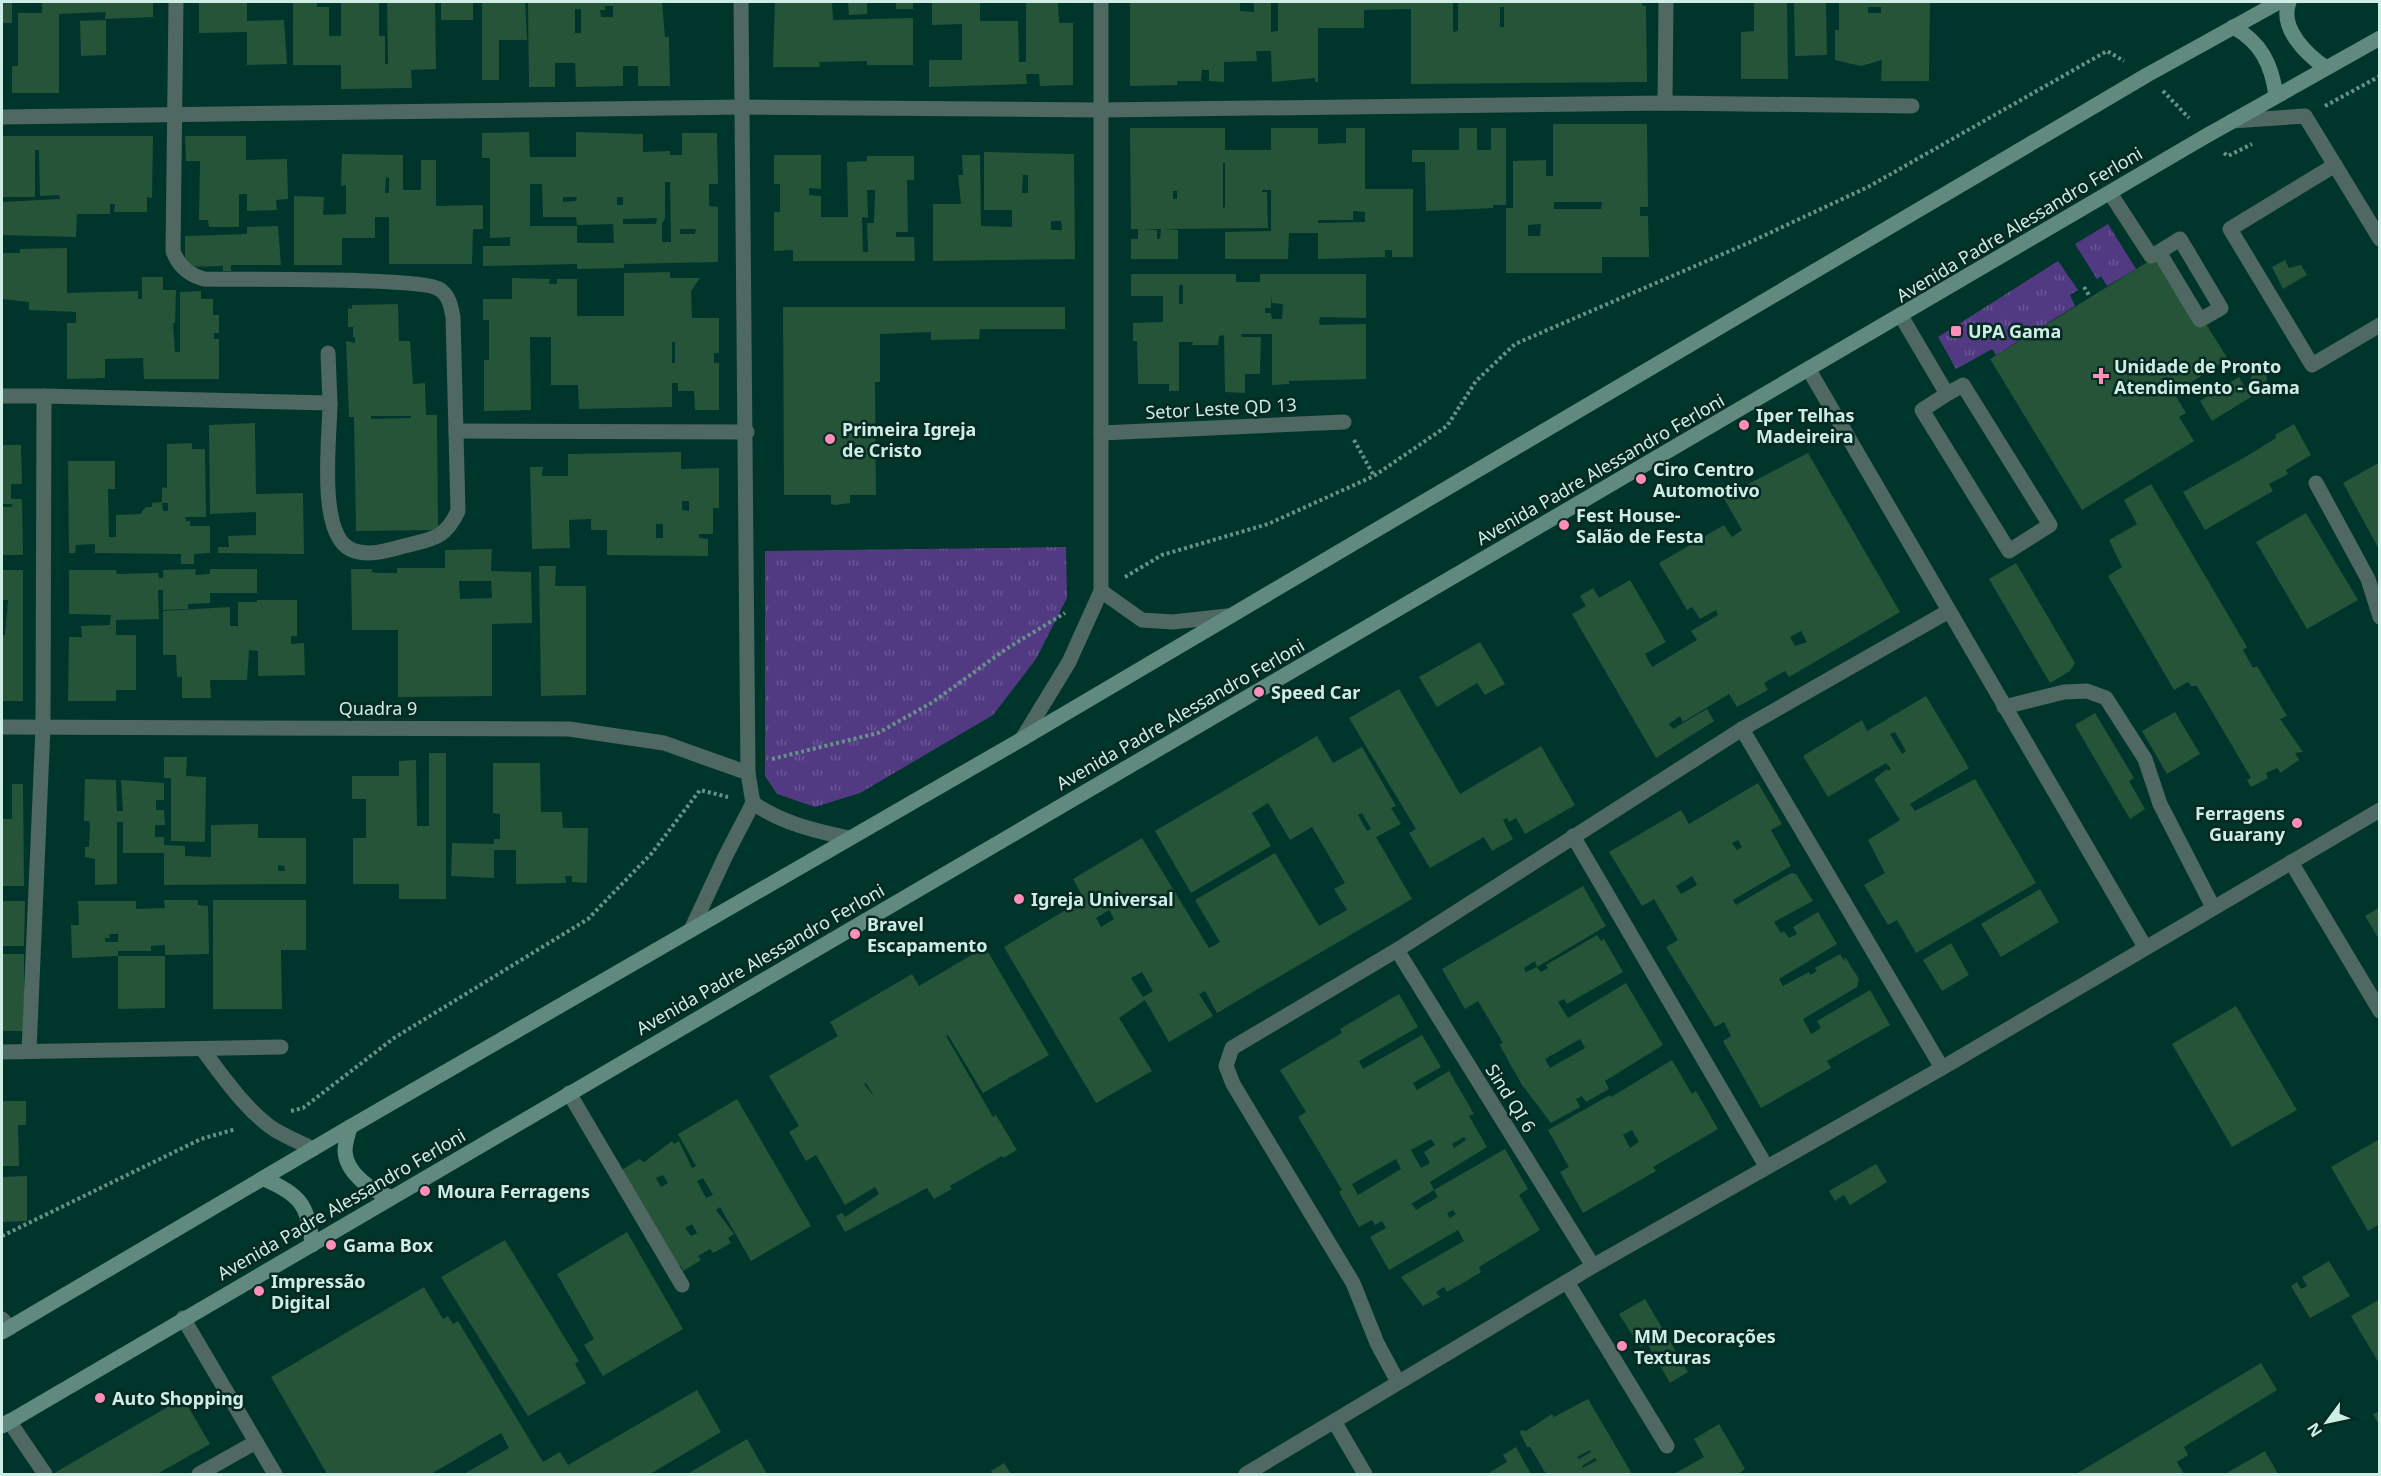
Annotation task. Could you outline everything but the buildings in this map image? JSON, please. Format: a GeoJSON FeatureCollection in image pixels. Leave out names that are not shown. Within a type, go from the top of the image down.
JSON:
{"type":"FeatureCollection","features":[{"type":"Feature","properties":{"kind":"main road"},"geometry":{"type":"LineString","coordinates":[[4,1326],[264,1179],[1022,739],[2147,75],[2279,2]]}},
{"type":"Feature","properties":{"kind":"main road"},"geometry":{"type":"LineString","coordinates":[[2289,2],[2288,18],[2296,39],[2313,59],[2326,68]]}},
{"type":"Feature","properties":{"kind":"main road"},"geometry":{"type":"LineString","coordinates":[[2233,27],[2252,39],[2265,56],[2273,73],[2276,96]]}},
{"type":"Feature","properties":{"kind":"main road","name":"Avenida Padre Alessandro Ferloni"},"geometry":{"type":"LineString","coordinates":[[5,1423],[2206,136],[2379,39]]}},
{"type":"Feature","properties":{"kind":"main road"},"geometry":{"type":"LineString","coordinates":[[350,1127],[345,1153],[356,1174],[378,1194],[391,1197]]}},
{"type":"Feature","properties":{"kind":"main road"},"geometry":{"type":"LineString","coordinates":[[264,1179],[289,1190],[303,1205],[311,1224],[312,1245]]}},
{"type":"Feature","properties":{"kind":"street"},"geometry":{"type":"LineString","coordinates":[[176,2],[173,251],[177,260],[188,272],[204,279],[400,283],[438,287],[448,297],[453,317],[458,511],[450,528],[436,538],[363,554],[348,549],[339,539],[328,507],[330,403],[328,353]]}},
{"type":"Feature","properties":{"kind":"street"},"geometry":{"type":"LineString","coordinates":[[691,930],[724,857],[753,804],[748,773],[747,432],[741,2]]}},
{"type":"Feature","properties":{"kind":"street"},"geometry":{"type":"LineString","coordinates":[[1022,739],[1070,662],[1101,591],[1101,2]]}},
{"type":"Feature","properties":{"kind":"street"},"geometry":{"type":"LineString","coordinates":[[1665,103],[1666,2]]}},
{"type":"Feature","properties":{"kind":"street"},"geometry":{"type":"LineString","coordinates":[[2,117],[741,108],[1100,110],[1665,103],[1912,106]]}},
{"type":"Feature","properties":{"kind":"street"},"geometry":{"type":"LineString","coordinates":[[2232,121],[2305,117],[2379,239]]}},
{"type":"Feature","properties":{"kind":"street"},"geometry":{"type":"LineString","coordinates":[[2335,165],[2230,229],[2312,366],[2379,325]]}},
{"type":"Feature","properties":{"kind":"street"},"geometry":{"type":"LineString","coordinates":[[2110,193],[2151,256],[2180,239],[2222,308],[2200,320],[2159,252]]}},
{"type":"Feature","properties":{"kind":"street"},"geometry":{"type":"LineString","coordinates":[[1901,316],[1947,394]]}},
{"type":"Feature","properties":{"kind":"street"},"geometry":{"type":"LineString","coordinates":[[1809,370],[2145,947]]}},
{"type":"Feature","properties":{"kind":"street"},"geometry":{"type":"LineString","coordinates":[[1963,384],[2050,525],[2009,551],[1922,410],[1947,394],[1963,384]]}},
{"type":"Feature","properties":{"kind":"street"},"geometry":{"type":"LineString","coordinates":[[2,396],[330,403]]}},
{"type":"Feature","properties":{"kind":"street"},"geometry":{"type":"LineString","coordinates":[[29,1051],[43,727],[44,396]]}},
{"type":"Feature","properties":{"kind":"street","name":"Setor Leste QD 13"},"geometry":{"type":"LineString","coordinates":[[1101,433],[1344,422]]}},
{"type":"Feature","properties":{"kind":"street"},"geometry":{"type":"LineString","coordinates":[[456,431],[747,432]]}},
{"type":"Feature","properties":{"kind":"street"},"geometry":{"type":"LineString","coordinates":[[2316,483],[2368,579],[2379,617]]}},
{"type":"Feature","properties":{"kind":"street"},"geometry":{"type":"LineString","coordinates":[[1101,591],[1142,620],[1173,622],[1227,616]]}},
{"type":"Feature","properties":{"kind":"street"},"geometry":{"type":"LineString","coordinates":[[1398,1382],[1377,1343],[1353,1283],[1233,1084],[1226,1066],[1232,1048],[1396,950],[1742,729],[1949,611]]}},
{"type":"Feature","properties":{"kind":"street"},"geometry":{"type":"LineString","coordinates":[[2004,706],[2064,692],[2087,691],[2106,698],[2145,759],[2160,804],[2213,907]]}},
{"type":"Feature","properties":{"kind":"street","name":"Quadra 9"},"geometry":{"type":"LineString","coordinates":[[2,727],[569,729],[664,743],[748,773]]}},
{"type":"Feature","properties":{"kind":"street"},"geometry":{"type":"LineString","coordinates":[[1742,729],[1942,1068]]}},
{"type":"Feature","properties":{"kind":"street"},"geometry":{"type":"LineString","coordinates":[[753,804],[771,815],[816,831],[849,838]]}},
{"type":"Feature","properties":{"kind":"street"},"geometry":{"type":"LineString","coordinates":[[1246,1474],[1335,1423],[1398,1382],[1593,1266],[1942,1068],[2379,810]]}},
{"type":"Feature","properties":{"kind":"street"},"geometry":{"type":"LineString","coordinates":[[1573,836],[1766,1166]]}},
{"type":"Feature","properties":{"kind":"street"},"geometry":{"type":"LineString","coordinates":[[2291,862],[2379,1011]]}},
{"type":"Feature","properties":{"kind":"street","name":"Sind QI 6"},"geometry":{"type":"LineString","coordinates":[[1396,950],[1593,1266]]}},
{"type":"Feature","properties":{"kind":"street"},"geometry":{"type":"LineString","coordinates":[[2,1052],[282,1047]]}},
{"type":"Feature","properties":{"kind":"street"},"geometry":{"type":"LineString","coordinates":[[202,1048],[232,1088],[263,1120],[275,1130],[313,1149]]}},
{"type":"Feature","properties":{"kind":"street"},"geometry":{"type":"LineString","coordinates":[[569,1093],[682,1285]]}},
{"type":"Feature","properties":{"kind":"street"},"geometry":{"type":"LineString","coordinates":[[1567,1282],[1668,1446]]}},
{"type":"Feature","properties":{"kind":"street"},"geometry":{"type":"LineString","coordinates":[[183,1318],[275,1474]]}},
{"type":"Feature","properties":{"kind":"street"},"geometry":{"type":"LineString","coordinates":[[5,1423],[45,1474]]}},
{"type":"Feature","properties":{"kind":"street"},"geometry":{"type":"LineString","coordinates":[[1335,1423],[1365,1474]]}},
{"type":"Feature","properties":{"kind":"street"},"geometry":{"type":"LineString","coordinates":[[199,1474],[256,1443]]}},
{"type":"Feature","properties":{"kind":"path"},"geometry":{"type":"LineString","coordinates":[[762,761],[879,733],[933,702],[1006,649],[1162,555],[1268,524],[1374,476],[1447,426],[1476,381],[1515,344],[1746,244],[1868,187],[2107,51],[2147,75],[2228,156]]}},
{"type":"Feature","properties":{"kind":"path"},"geometry":{"type":"LineString","coordinates":[[2323,107],[2379,76]]}},
{"type":"Feature","properties":{"kind":"path"},"geometry":{"type":"LineString","coordinates":[[2084,287],[2090,297]]}},
{"type":"Feature","properties":{"kind":"path"},"geometry":{"type":"LineString","coordinates":[[1344,422],[1374,476]]}},
{"type":"Feature","properties":{"kind":"path"},"geometry":{"type":"LineString","coordinates":[[2,1236],[201,1139],[303,1107],[394,1038],[588,919],[652,853],[700,790],[753,804]]}},
{"type":"Feature","properties":{"kind":"green space"},"geometry":{"type":"Polygon","coordinates":[[[2108,224],[2136,269],[2107,286],[2101,276],[2097,279],[2075,244],[2108,224]]]}},
{"type":"Feature","properties":{"kind":"green space"},"geometry":{"type":"Polygon","coordinates":[[[2058,261],[2078,290],[2070,295],[2075,306],[1996,355],[1992,349],[1956,369],[1938,337],[2058,261]]]}},
{"type":"Feature","properties":{"kind":"green space"},"geometry":{"type":"Polygon","coordinates":[[[1066,547],[1067,598],[1036,659],[993,715],[860,793],[815,807],[777,794],[765,776],[765,551],[1066,547]]]}},
{"type":"Feature","properties":{"kind":"place","name":"UPA Gama"},"geometry":{"type":"Point","coordinates":[1956,331]}},
{"type":"Feature","properties":{"kind":"place","name":"Unidade de Pronto Atendimento - Gama"},"geometry":{"type":"Point","coordinates":[2101,376]}},
{"type":"Feature","properties":{"kind":"place","name":"Iper Telhas Madeireira"},"geometry":{"type":"Point","coordinates":[1744,425]}},
{"type":"Feature","properties":{"kind":"place","name":"Primeira Igreja de Cristo"},"geometry":{"type":"Point","coordinates":[830,439]}},
{"type":"Feature","properties":{"kind":"place","name":"Ciro Centro Automotivo"},"geometry":{"type":"Point","coordinates":[1641,479]}},
{"type":"Feature","properties":{"kind":"place","name":"Fest House- Salão de Festa"},"geometry":{"type":"Point","coordinates":[1564,525]}},
{"type":"Feature","properties":{"kind":"place","name":"Speed Car"},"geometry":{"type":"Point","coordinates":[1259,692]}},
{"type":"Feature","properties":{"kind":"place","name":"Ferragens Guarany"},"geometry":{"type":"Point","coordinates":[2297,823]}},
{"type":"Feature","properties":{"kind":"place","name":"Igreja Universal"},"geometry":{"type":"Point","coordinates":[1019,899]}},
{"type":"Feature","properties":{"kind":"place","name":"Bravel Escapamento"},"geometry":{"type":"Point","coordinates":[855,934]}},
{"type":"Feature","properties":{"kind":"place","name":"Moura Ferragens"},"geometry":{"type":"Point","coordinates":[425,1191]}},
{"type":"Feature","properties":{"kind":"place","name":"Gama Box"},"geometry":{"type":"Point","coordinates":[331,1245]}},
{"type":"Feature","properties":{"kind":"place","name":"Impressão Digital"},"geometry":{"type":"Point","coordinates":[259,1291]}},
{"type":"Feature","properties":{"kind":"place","name":"MM Decorações Texturas"},"geometry":{"type":"Point","coordinates":[1622,1346]}},
{"type":"Feature","properties":{"kind":"place","name":"Auto Shopping"},"geometry":{"type":"Point","coordinates":[100,1398]}}]}
